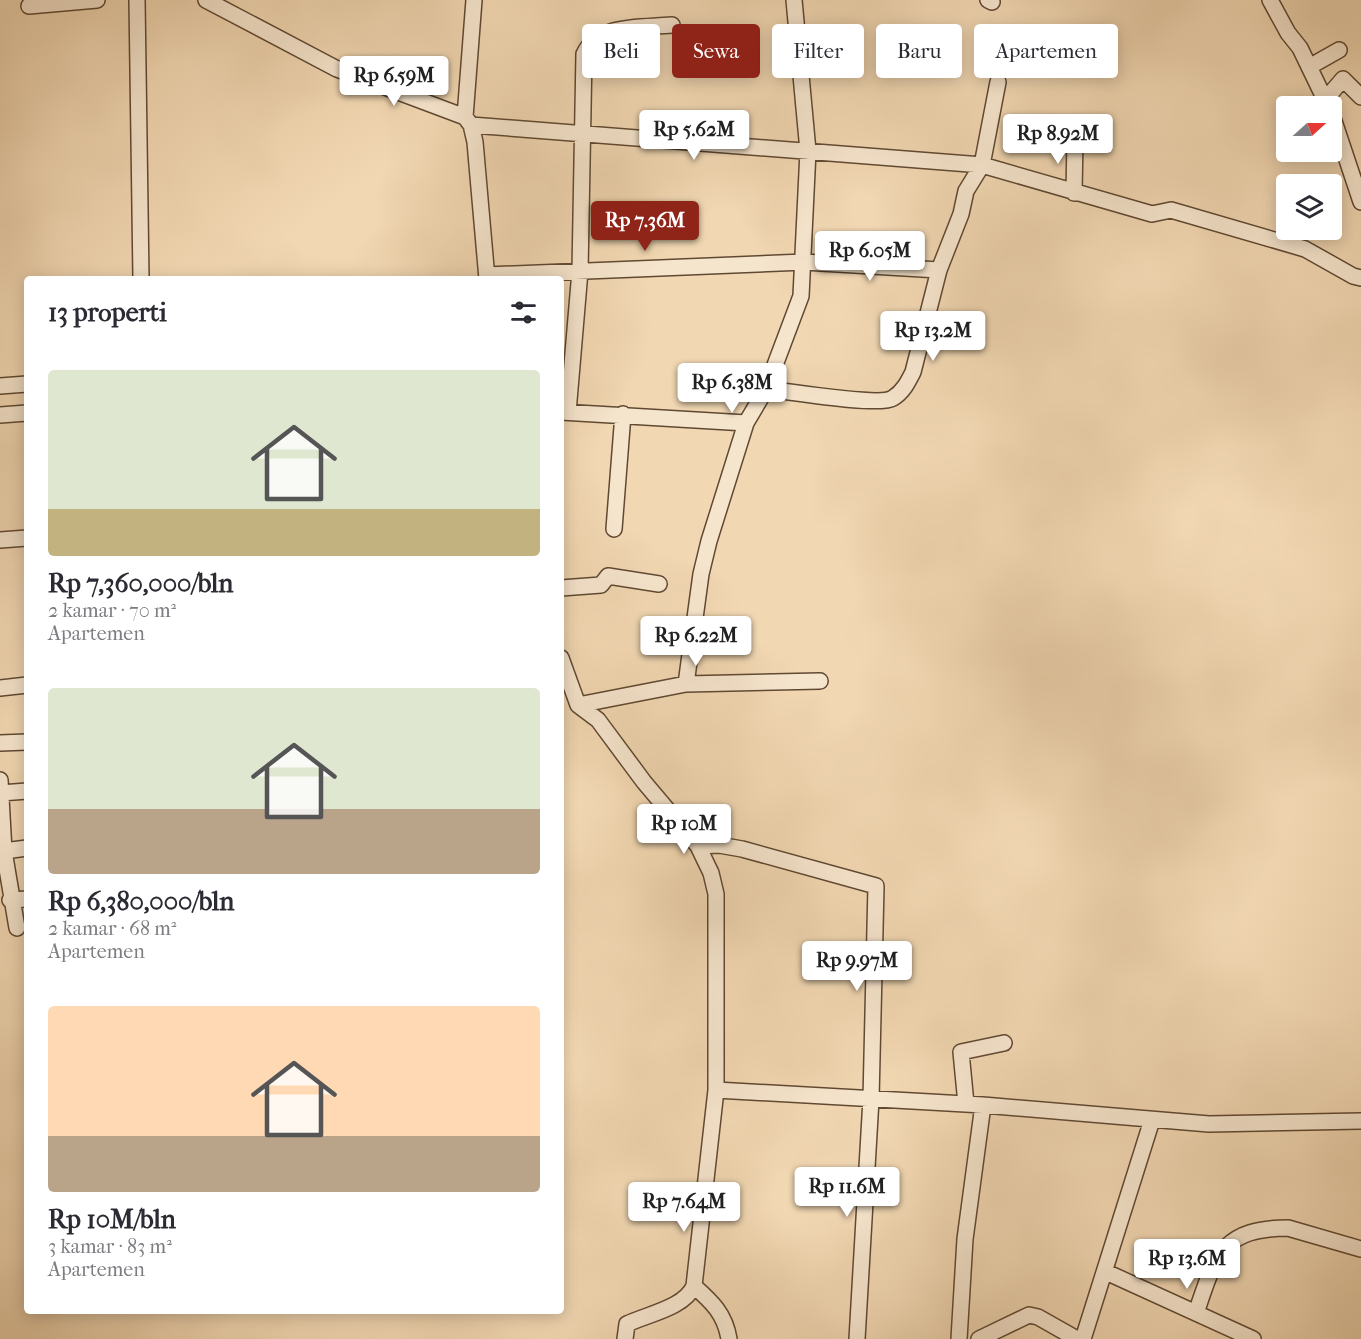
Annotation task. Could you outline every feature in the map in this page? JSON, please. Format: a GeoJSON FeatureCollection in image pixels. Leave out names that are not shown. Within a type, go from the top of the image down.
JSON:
{"type":"FeatureCollection","features":[{"type":"Feature","properties":{"kind":"street"},"geometry":{"type":"LineString","coordinates":[[29,6],[96,0]]}},
{"type":"Feature","properties":{"kind":"street"},"geometry":{"type":"LineString","coordinates":[[137,0],[141,276]]}},
{"type":"Feature","properties":{"kind":"street"},"geometry":{"type":"LineString","coordinates":[[206,0],[337,69],[468,121],[584,135],[982,165],[1152,214],[1171,210],[1305,249],[1353,276],[1361,278]]}},
{"type":"Feature","properties":{"kind":"street"},"geometry":{"type":"LineString","coordinates":[[474,0],[468,121],[487,276]]}},
{"type":"Feature","properties":{"kind":"street"},"geometry":{"type":"LineString","coordinates":[[686,684],[701,574],[746,423],[766,389],[801,296],[808,152],[794,0]]}},
{"type":"Feature","properties":{"kind":"street"},"geometry":{"type":"LineString","coordinates":[[1270,0],[1309,67],[1323,96]]}},
{"type":"Feature","properties":{"kind":"street"},"geometry":{"type":"LineString","coordinates":[[672,25],[610,31],[596,36],[584,54],[580,271],[564,412],[746,423]]}},
{"type":"Feature","properties":{"kind":"street"},"geometry":{"type":"LineString","coordinates":[[1309,67],[1339,50]]}},
{"type":"Feature","properties":{"kind":"street"},"geometry":{"type":"LineString","coordinates":[[1331,96],[1343,79],[1361,97]]}},
{"type":"Feature","properties":{"kind":"street"},"geometry":{"type":"LineString","coordinates":[[766,389],[872,402],[891,400],[905,387],[913,372],[939,270],[961,214],[966,191],[982,165],[998,82]]}},
{"type":"Feature","properties":{"kind":"street"},"geometry":{"type":"LineString","coordinates":[[1074,193],[1075,138]]}},
{"type":"Feature","properties":{"kind":"street"},"geometry":{"type":"LineString","coordinates":[[1342,145],[1361,202]]}},
{"type":"Feature","properties":{"kind":"street"},"geometry":{"type":"LineString","coordinates":[[502,276],[804,262],[939,270]]}},
{"type":"Feature","properties":{"kind":"street"},"geometry":{"type":"LineString","coordinates":[[0,386],[24,384]]}},
{"type":"Feature","properties":{"kind":"street"},"geometry":{"type":"LineString","coordinates":[[0,415],[24,413]]}},
{"type":"Feature","properties":{"kind":"street"},"geometry":{"type":"LineString","coordinates":[[614,529],[623,414]]}},
{"type":"Feature","properties":{"kind":"street"},"geometry":{"type":"LineString","coordinates":[[0,540],[24,538]]}},
{"type":"Feature","properties":{"kind":"street"},"geometry":{"type":"LineString","coordinates":[[564,588],[601,585],[608,576],[658,584]]}},
{"type":"Feature","properties":{"kind":"street"},"geometry":{"type":"LineString","coordinates":[[564,666],[578,705],[598,720],[644,782],[698,846],[711,873],[716,894],[716,1090],[694,1286],[690,1294],[682,1301],[627,1324],[625,1339]]}},
{"type":"Feature","properties":{"kind":"street"},"geometry":{"type":"LineString","coordinates":[[578,705],[686,684],[820,681]]}},
{"type":"Feature","properties":{"kind":"street"},"geometry":{"type":"LineString","coordinates":[[0,688],[24,685]]}},
{"type":"Feature","properties":{"kind":"street"},"geometry":{"type":"LineString","coordinates":[[0,743],[24,742]]}},
{"type":"Feature","properties":{"kind":"street"},"geometry":{"type":"LineString","coordinates":[[17,928],[8,908],[1,786],[24,790]]}},
{"type":"Feature","properties":{"kind":"street"},"geometry":{"type":"LineString","coordinates":[[698,846],[719,845],[742,849],[876,886],[871,1099],[856,1339]]}},
{"type":"Feature","properties":{"kind":"street"},"geometry":{"type":"LineString","coordinates":[[4,851],[24,848]]}},
{"type":"Feature","properties":{"kind":"street"},"geometry":{"type":"LineString","coordinates":[[8,908],[24,900]]}},
{"type":"Feature","properties":{"kind":"street"},"geometry":{"type":"LineString","coordinates":[[966,1104],[961,1052],[1004,1043]]}},
{"type":"Feature","properties":{"kind":"street"},"geometry":{"type":"LineString","coordinates":[[716,1090],[983,1105],[1209,1124],[1361,1121]]}},
{"type":"Feature","properties":{"kind":"street"},"geometry":{"type":"LineString","coordinates":[[959,1339],[965,1239],[983,1105]]}},
{"type":"Feature","properties":{"kind":"street"},"geometry":{"type":"LineString","coordinates":[[1083,1339],[1106,1272],[1152,1120]]}},
{"type":"Feature","properties":{"kind":"street"},"geometry":{"type":"LineString","coordinates":[[1196,1313],[1213,1262],[1221,1250],[1245,1236],[1288,1228],[1361,1250]]}},
{"type":"Feature","properties":{"kind":"street"},"geometry":{"type":"LineString","coordinates":[[1106,1272],[1254,1339]]}},
{"type":"Feature","properties":{"kind":"street"},"geometry":{"type":"LineString","coordinates":[[694,1286],[718,1308],[727,1326],[729,1339]]}},
{"type":"Feature","properties":{"kind":"street"},"geometry":{"type":"LineString","coordinates":[[979,1339],[1029,1314],[1077,1339]]}}]}
